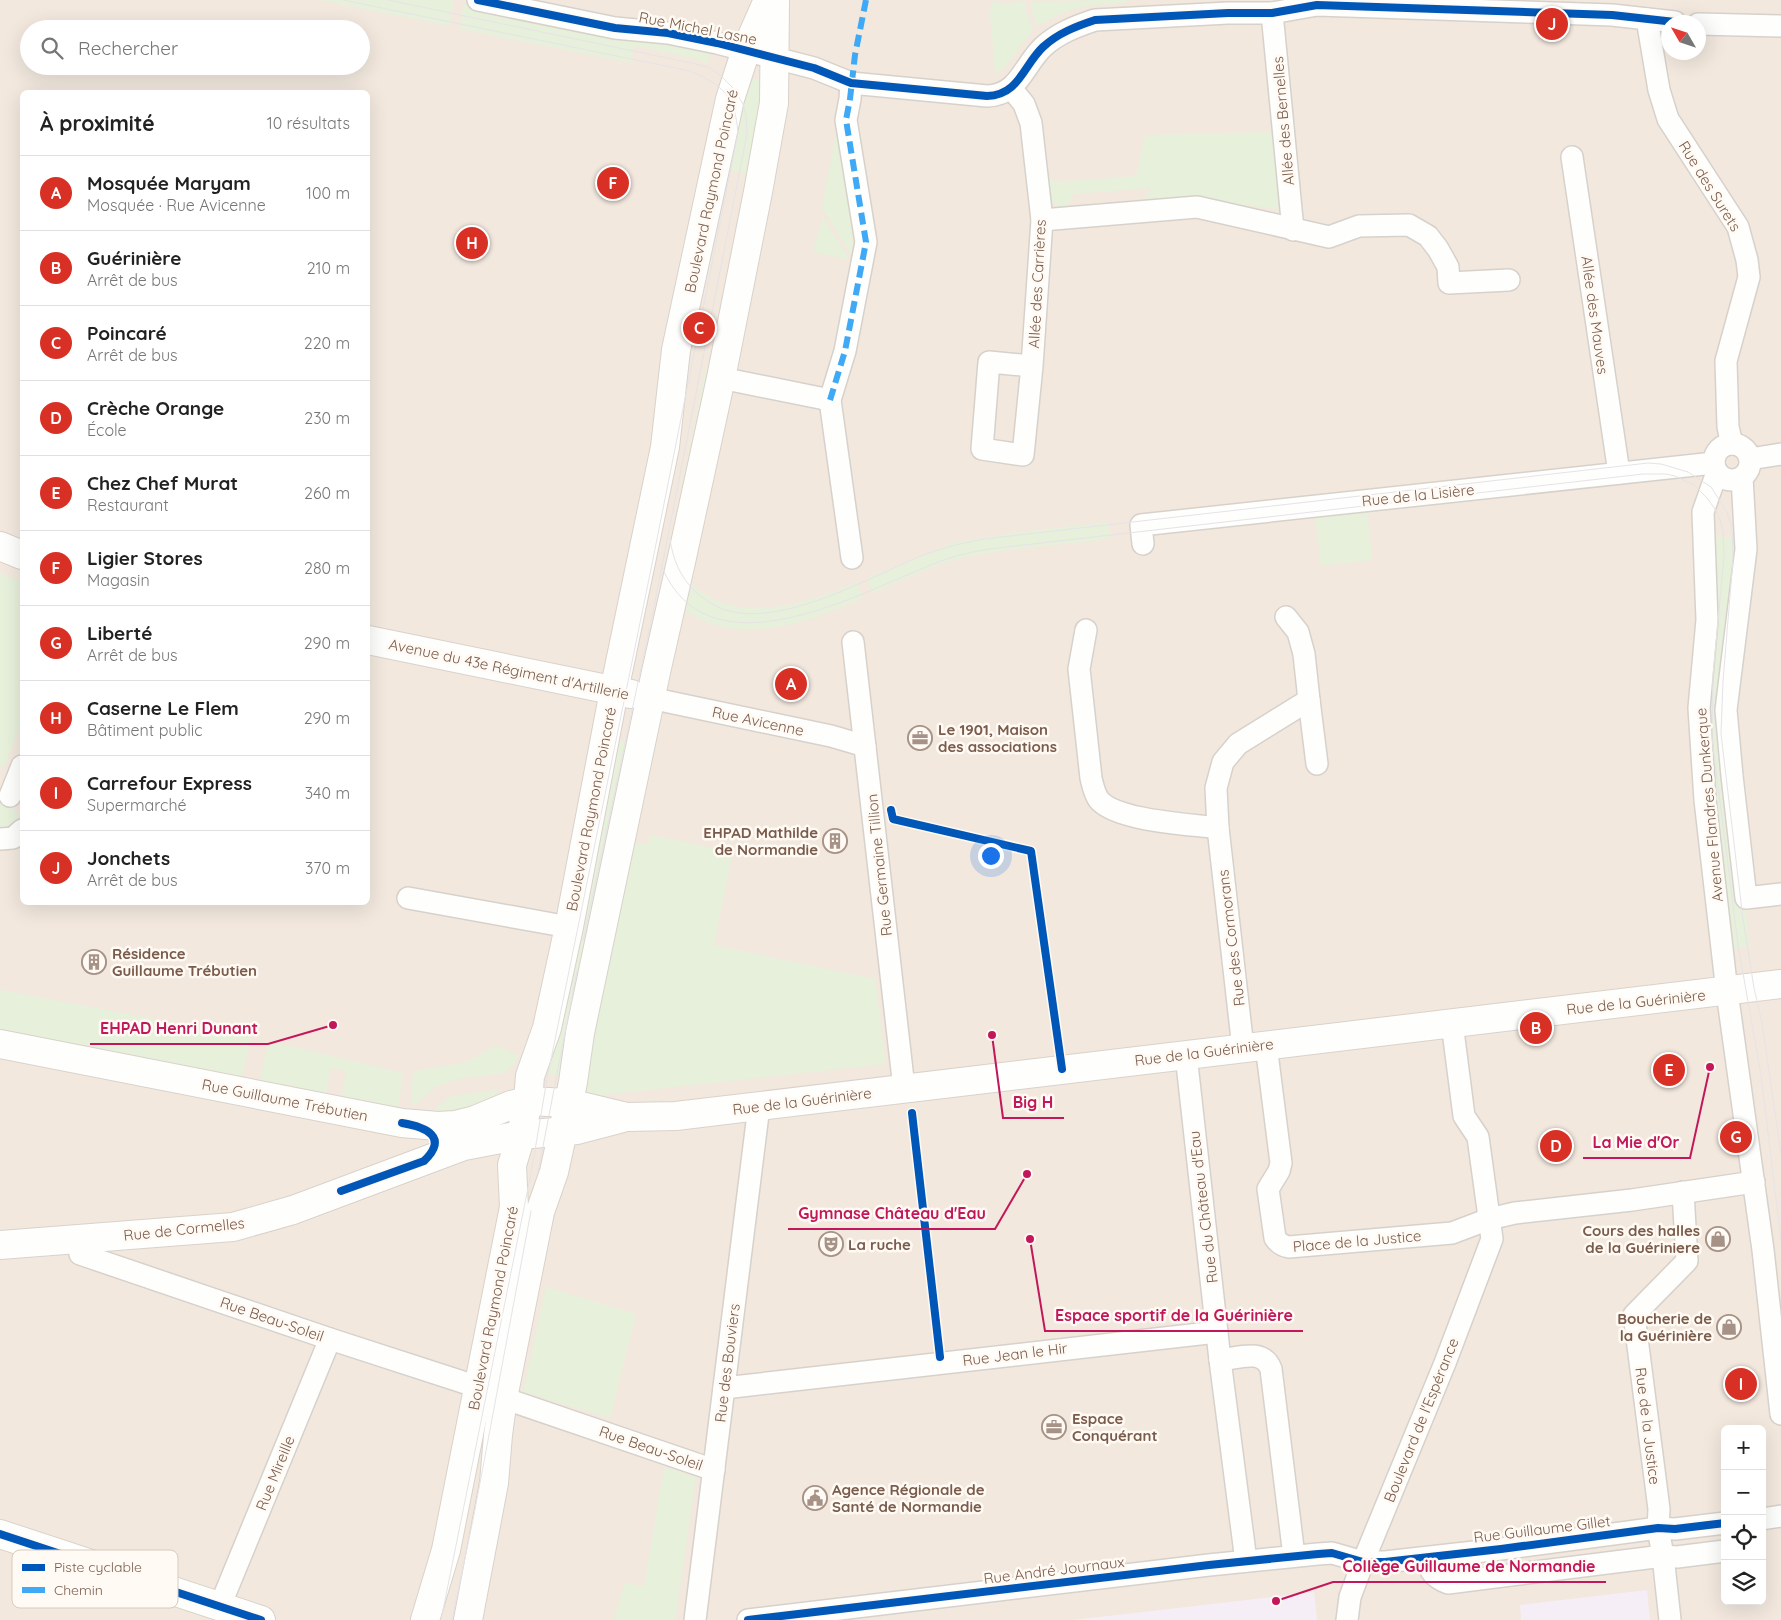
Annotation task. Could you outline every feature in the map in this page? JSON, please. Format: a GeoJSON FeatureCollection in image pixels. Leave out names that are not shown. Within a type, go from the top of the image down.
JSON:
{"type":"FeatureCollection","features":[{"type":"Feature","properties":{"kind":"main road","name":"Boulevard Raymond Poincaré"},"geometry":{"type":"LineString","coordinates":[[425,1620],[446,1550],[514,1206],[512,1165],[528,1101],[530,1076],[547,1028],[569,927],[614,691],[665,447],[676,350],[730,99],[746,50],[768,0]]}},
{"type":"Feature","properties":{"kind":"main road","name":"Boulevard Raymond Poincaré"},"geometry":{"type":"LineString","coordinates":[[468,1620],[494,1482],[503,1398],[540,1212],[554,1172],[563,1132],[580,1033],[650,698],[721,378],[772,114],[775,79],[775,0]]}},
{"type":"Feature","properties":{"kind":"main road"},"geometry":{"type":"LineString","coordinates":[[0,546],[20,553]]}},
{"type":"Feature","properties":{"kind":"main road","name":"Avenue du 43e Régiment d'Artillerie"},"geometry":{"type":"LineString","coordinates":[[370,640],[650,698]]}},
{"type":"Feature","properties":{"kind":"main road","name":"Rue de la Guérinière"},"geometry":{"type":"LineString","coordinates":[[569,1103],[627,1117],[676,1116],[1255,1046],[1727,992],[1781,984]]}},
{"type":"Feature","properties":{"kind":"main road","name":"Rue Guillaume Trébutien"},"geometry":{"type":"LineString","coordinates":[[0,1044],[418,1125],[455,1125],[528,1101],[569,1103]]}},
{"type":"Feature","properties":{"kind":"main road","name":"Rue de la Guérinière"},"geometry":{"type":"LineString","coordinates":[[563,1132],[592,1127],[627,1117]]}},
{"type":"Feature","properties":{"kind":"main road","name":"Rue de Cormelles"},"geometry":{"type":"LineString","coordinates":[[0,1245],[233,1227],[293,1210],[464,1146],[521,1135],[563,1132]]}},
{"type":"Feature","properties":{"kind":"main road"},"geometry":{"type":"LineString","coordinates":[[0,1534],[49,1550]]}},
{"type":"Feature","properties":{"kind":"main road"},"geometry":{"type":"LineString","coordinates":[[178,1592],[261,1620]]}},
{"type":"Feature","properties":{"kind":"street","name":"Rue Michel Lasne"},"geometry":{"type":"LineString","coordinates":[[486,1],[615,28],[668,33],[746,50],[814,68],[851,83],[986,96],[1003,93],[1011,88]]}},
{"type":"Feature","properties":{"kind":"street"},"geometry":{"type":"LineString","coordinates":[[1011,88],[1044,46],[1075,27],[1095,20],[1272,13],[1317,5],[1371,3],[1612,15],[1661,20]]}},
{"type":"Feature","properties":{"kind":"street","name":"Allée des Bernelles"},"geometry":{"type":"LineString","coordinates":[[1272,13],[1293,230]]}},
{"type":"Feature","properties":{"kind":"street","name":"Rue des Surets"},"geometry":{"type":"LineString","coordinates":[[1647,19],[1659,90],[1668,119],[1738,227],[1748,260],[1749,277],[1726,361],[1728,427],[1732,444]]}},
{"type":"Feature","properties":{"kind":"street"},"geometry":{"type":"LineString","coordinates":[[1706,24],[1781,26]]}},
{"type":"Feature","properties":{"kind":"street"},"geometry":{"type":"LineString","coordinates":[[851,83],[846,120],[866,242],[845,351],[830,400],[852,558]]}},
{"type":"Feature","properties":{"kind":"street","name":"Allée des Carrières"},"geometry":{"type":"LineString","coordinates":[[1011,88],[1024,104],[1031,122],[1042,220],[1032,366]]}},
{"type":"Feature","properties":{"kind":"street","name":"Allée des Mauves"},"geometry":{"type":"LineString","coordinates":[[1572,156],[1619,473]]}},
{"type":"Feature","properties":{"kind":"street"},"geometry":{"type":"LineString","coordinates":[[1042,220],[1197,207],[1329,237],[1359,226],[1409,225],[1428,236],[1438,249],[1448,267],[1449,283],[1509,280]]}},
{"type":"Feature","properties":{"kind":"street"},"geometry":{"type":"LineString","coordinates":[[721,378],[830,400]]}},
{"type":"Feature","properties":{"kind":"street"},"geometry":{"type":"LineString","coordinates":[[1746,468],[1743,447],[1732,444],[1720,449],[1715,457],[1716,467],[1722,476],[1730,480],[1746,468],[1781,454]]}},
{"type":"Feature","properties":{"kind":"street","name":"Rue de la Lisière"},"geometry":{"type":"LineString","coordinates":[[1142,544],[1141,525],[1619,473],[1716,467]]}},
{"type":"Feature","properties":{"kind":"street","name":"Avenue Flandres Dunkerque"},"geometry":{"type":"LineString","coordinates":[[1716,467],[1703,512],[1707,620],[1699,708],[1705,800],[1727,992],[1765,1269],[1781,1414]]}},
{"type":"Feature","properties":{"kind":"street","name":"Avenue Flandres Dunkerque"},"geometry":{"type":"LineString","coordinates":[[1746,468],[1746,549],[1726,710],[1746,898],[1781,894]]}},
{"type":"Feature","properties":{"kind":"street"},"geometry":{"type":"LineString","coordinates":[[1286,617],[1298,632],[1304,654],[1317,764]]}},
{"type":"Feature","properties":{"kind":"street"},"geometry":{"type":"LineString","coordinates":[[1086,630],[1080,669],[1091,778],[1094,791],[1100,801],[1113,810],[1135,817],[1218,828]]}},
{"type":"Feature","properties":{"kind":"street","name":"Rue Germaine Tillion"},"geometry":{"type":"LineString","coordinates":[[853,642],[904,1088]]}},
{"type":"Feature","properties":{"kind":"street","name":"Rue Avicenne"},"geometry":{"type":"LineString","coordinates":[[650,698],[831,736],[865,746]]}},
{"type":"Feature","properties":{"kind":"street","name":"Rue des Cormorans"},"geometry":{"type":"LineString","coordinates":[[1255,1046],[1218,828],[1216,788],[1223,762],[1238,744],[1309,700]]}},
{"type":"Feature","properties":{"kind":"street"},"geometry":{"type":"LineString","coordinates":[[11,799],[20,772]]}},
{"type":"Feature","properties":{"kind":"street"},"geometry":{"type":"LineString","coordinates":[[0,839],[13,838],[20,832]]}},
{"type":"Feature","properties":{"kind":"street"},"geometry":{"type":"LineString","coordinates":[[408,898],[569,927]]}},
{"type":"Feature","properties":{"kind":"street"},"geometry":{"type":"LineString","coordinates":[[1452,1023],[1464,1116],[1478,1138],[1489,1219]]}},
{"type":"Feature","properties":{"kind":"street","name":"Place de la Justice"},"geometry":{"type":"LineString","coordinates":[[1255,1046],[1281,1163],[1279,1171],[1268,1190],[1275,1238],[1281,1245],[1289,1247],[1452,1232],[1489,1219],[1515,1213],[1754,1182]]}},
{"type":"Feature","properties":{"kind":"street","name":"Rue du Château d'Eau"},"geometry":{"type":"LineString","coordinates":[[1186,1055],[1220,1360],[1246,1561]]}},
{"type":"Feature","properties":{"kind":"street","name":"Rue des Bouviers"},"geometry":{"type":"LineString","coordinates":[[695,1620],[759,1106]]}},
{"type":"Feature","properties":{"kind":"street"},"geometry":{"type":"LineString","coordinates":[[418,1125],[430,1132],[436,1142],[430,1155],[424,1161]]}},
{"type":"Feature","properties":{"kind":"street","name":"Rue de la Justice"},"geometry":{"type":"LineString","coordinates":[[1670,1620],[1658,1528],[1659,1509],[1634,1315],[1687,1261],[1683,1192]]}},
{"type":"Feature","properties":{"kind":"street","name":"Boulevard de l'Espérance"},"geometry":{"type":"LineString","coordinates":[[1347,1620],[1350,1597],[1363,1562],[1445,1363],[1492,1239],[1489,1219]]}},
{"type":"Feature","properties":{"kind":"street","name":"Rue Beau-Soleil"},"geometry":{"type":"LineString","coordinates":[[77,1239],[80,1254],[478,1387]]}},
{"type":"Feature","properties":{"kind":"street","name":"Rue Jean le Hir"},"geometry":{"type":"LineString","coordinates":[[724,1388],[1217,1332]]}},
{"type":"Feature","properties":{"kind":"street","name":"Rue Mireille"},"geometry":{"type":"LineString","coordinates":[[220,1606],[330,1339]]}},
{"type":"Feature","properties":{"kind":"street"},"geometry":{"type":"LineString","coordinates":[[1220,1360],[1257,1355],[1266,1360],[1271,1369],[1294,1556]]}},
{"type":"Feature","properties":{"kind":"street","name":"Rue Beau-Soleil"},"geometry":{"type":"LineString","coordinates":[[503,1398],[714,1470]]}},
{"type":"Feature","properties":{"kind":"street"},"geometry":{"type":"LineString","coordinates":[[1766,1518],[1781,1516]]}},
{"type":"Feature","properties":{"kind":"street","name":"Rue Guillaume Gillet"},"geometry":{"type":"LineString","coordinates":[[1363,1562],[1428,1558],[1658,1528],[1675,1529],[1721,1523]]}},
{"type":"Feature","properties":{"kind":"street"},"geometry":{"type":"LineString","coordinates":[[1428,1558],[1428,1566],[1433,1575],[1439,1580],[1448,1583],[1663,1556],[1677,1557],[1721,1552]]}},
{"type":"Feature","properties":{"kind":"street","name":"Rue André Journaux"},"geometry":{"type":"LineString","coordinates":[[748,1620],[1294,1556],[1332,1553],[1363,1562]]}},
{"type":"Feature","properties":{"kind":"shaded area"},"geometry":{"type":"Polygon","coordinates":[[[0,0],[1781,0],[1781,1620],[0,1620],[0,0]]]}},
{"type":"Feature","properties":{"kind":"shaded area"},"geometry":{"type":"Polygon","coordinates":[[[1647,1590],[1650,1620],[1521,1620],[1520,1605],[1647,1590]]]}},
{"type":"Feature","properties":{"kind":"shaded area"},"geometry":{"type":"Polygon","coordinates":[[[1314,1592],[1317,1620],[1072,1620],[1161,1610],[1314,1592]]]}},
{"type":"Feature","properties":{"kind":"green space"},"geometry":{"type":"Polygon","coordinates":[[[320,0],[450,0],[454,1],[449,26],[320,0]]]}},
{"type":"Feature","properties":{"kind":"green space"},"geometry":{"type":"Polygon","coordinates":[[[1127,0],[1127,3],[1081,7],[1060,14],[1038,26],[1031,8],[1031,2],[1127,0]]]}},
{"type":"Feature","properties":{"kind":"green space"},"geometry":{"type":"Polygon","coordinates":[[[1026,1],[1026,13],[1033,30],[1004,68],[995,74],[990,14],[991,2],[1026,1]]]}},
{"type":"Feature","properties":{"kind":"green space"},"geometry":{"type":"Polygon","coordinates":[[[464,4],[704,50],[711,53],[707,64],[694,58],[634,46],[631,63],[459,29],[464,4]]]}},
{"type":"Feature","properties":{"kind":"green space"},"geometry":{"type":"Polygon","coordinates":[[[747,78],[759,79],[765,82],[753,175],[719,168],[747,78]]]}},
{"type":"Feature","properties":{"kind":"green space"},"geometry":{"type":"Polygon","coordinates":[[[840,124],[855,261],[822,208],[836,134],[840,124]]]}},
{"type":"Feature","properties":{"kind":"green space"},"geometry":{"type":"Polygon","coordinates":[[[1276,132],[1287,210],[1196,200],[1145,203],[1150,188],[1073,194],[1066,210],[1055,205],[1050,197],[1047,175],[1054,182],[1136,176],[1145,135],[1276,132]]]}},
{"type":"Feature","properties":{"kind":"green space"},"geometry":{"type":"Polygon","coordinates":[[[823,217],[850,260],[813,252],[823,217]]]}},
{"type":"Feature","properties":{"kind":"green space"},"geometry":{"type":"Polygon","coordinates":[[[707,363],[714,364],[677,523],[684,475],[707,363]]]}},
{"type":"Feature","properties":{"kind":"green space"},"geometry":{"type":"Polygon","coordinates":[[[1367,510],[1372,560],[1321,566],[1315,516],[1367,510]]]}},
{"type":"Feature","properties":{"kind":"green space"},"geometry":{"type":"Polygon","coordinates":[[[1108,522],[1110,539],[1017,549],[962,558],[928,569],[873,593],[867,578],[953,543],[1009,533],[1108,522]]]}},
{"type":"Feature","properties":{"kind":"green space"},"geometry":{"type":"Polygon","coordinates":[[[1712,537],[1739,537],[1727,759],[1750,946],[1729,950],[1709,760],[1708,722],[1712,537]]]}},
{"type":"Feature","properties":{"kind":"green space"},"geometry":{"type":"Polygon","coordinates":[[[0,573],[20,581],[20,727],[5,766],[0,765],[0,573]]]}},
{"type":"Feature","properties":{"kind":"green space"},"geometry":{"type":"Polygon","coordinates":[[[857,582],[863,598],[820,615],[773,628],[749,630],[726,628],[704,621],[684,609],[693,584],[711,597],[730,605],[751,608],[795,603],[857,582]]]}},
{"type":"Feature","properties":{"kind":"green space"},"geometry":{"type":"Polygon","coordinates":[[[607,738],[634,743],[566,1077],[538,1072],[607,738]]]}},
{"type":"Feature","properties":{"kind":"green space"},"geometry":{"type":"Polygon","coordinates":[[[3,803],[14,808],[18,817],[13,825],[0,829],[0,804],[3,803]]]}},
{"type":"Feature","properties":{"kind":"green space"},"geometry":{"type":"Polygon","coordinates":[[[650,835],[733,852],[714,945],[875,979],[886,1064],[592,1096],[584,1087],[634,842],[648,845],[650,835]]]}},
{"type":"Feature","properties":{"kind":"green space"},"geometry":{"type":"Polygon","coordinates":[[[0,990],[251,1037],[242,1078],[0,1029],[0,990]]]}},
{"type":"Feature","properties":{"kind":"green space"},"geometry":{"type":"Polygon","coordinates":[[[268,1041],[403,1073],[398,1110],[341,1097],[347,1071],[331,1068],[326,1095],[260,1081],[268,1041]]]}},
{"type":"Feature","properties":{"kind":"green space"},"geometry":{"type":"Polygon","coordinates":[[[496,1045],[519,1056],[512,1067],[504,1073],[458,1079],[435,1087],[415,1105],[411,1101],[413,1074],[415,1071],[467,1062],[496,1045]]]}},
{"type":"Feature","properties":{"kind":"green space"},"geometry":{"type":"Polygon","coordinates":[[[497,1090],[497,1095],[468,1106],[444,1111],[436,1111],[435,1108],[452,1096],[497,1090]]]}},
{"type":"Feature","properties":{"kind":"green space"},"geometry":{"type":"Polygon","coordinates":[[[546,1287],[636,1314],[610,1418],[523,1392],[546,1287]]]}},
{"type":"Feature","properties":{"kind":"green space"},"geometry":{"type":"Polygon","coordinates":[[[664,1467],[696,1477],[675,1620],[613,1620],[625,1582],[644,1587],[664,1467]]]}},
{"type":"Feature","properties":{"kind":"tram line"},"geometry":{"type":"LineString","coordinates":[[343,0],[690,71],[702,76],[726,94],[734,110],[738,133],[547,1079],[532,1168],[441,1620]]}},
{"type":"Feature","properties":{"kind":"tram line"},"geometry":{"type":"LineString","coordinates":[[388,0],[710,68],[733,88],[743,104],[746,115],[747,134],[654,607],[583,941]]}},
{"type":"Feature","properties":{"kind":"tram line"},"geometry":{"type":"LineString","coordinates":[[670,538],[678,568],[696,592],[720,608],[752,614],[801,606],[852,587],[929,553],[984,539],[1648,463],[1661,464],[1688,472],[1711,487],[1727,512],[1732,528],[1733,559],[1723,681],[1721,734],[1743,919],[1754,988],[1762,1023],[1781,1154]]}},
{"type":"Feature","properties":{"kind":"tram line"},"geometry":{"type":"LineString","coordinates":[[661,565],[683,600],[714,618],[750,623],[790,618],[831,606],[941,561],[989,549],[1643,474],[1666,474],[1694,485],[1715,509],[1723,531],[1724,557],[1713,675],[1712,738],[1738,945],[1761,1075],[1781,1240]]}},
{"type":"Feature","properties":{"kind":"tram line"},"geometry":{"type":"LineString","coordinates":[[538,1172],[577,971]]}},
{"type":"Feature","properties":{"kind":"tram line"},"geometry":{"type":"LineString","coordinates":[[452,1620],[474,1515],[531,1211]]}},
{"type":"Feature","properties":{"kind":"marked path"},"geometry":{"type":"LineString","coordinates":[[830,400],[845,351],[866,242],[846,120],[855,55],[866,0]]}},
{"type":"Feature","properties":{"kind":"cycle path"},"geometry":{"type":"LineString","coordinates":[[478,0],[615,28],[668,33],[717,43],[814,68],[851,83],[987,96],[1006,91],[1014,85],[1036,55],[1055,38],[1075,27],[1095,20],[1228,13],[1272,13],[1317,5],[1612,15],[1661,20]]}},
{"type":"Feature","properties":{"kind":"cycle path"},"geometry":{"type":"LineString","coordinates":[[891,810],[893,819],[1031,851],[1062,1069]]}},
{"type":"Feature","properties":{"kind":"cycle path"},"geometry":{"type":"LineString","coordinates":[[912,1113],[940,1357]]}},
{"type":"Feature","properties":{"kind":"cycle path"},"geometry":{"type":"LineString","coordinates":[[341,1191],[424,1161],[431,1153],[434,1139],[426,1130],[402,1123]]}},
{"type":"Feature","properties":{"kind":"cycle path"},"geometry":{"type":"LineString","coordinates":[[748,1620],[1209,1565],[1318,1554],[1332,1553],[1363,1562],[1385,1562],[1658,1528],[1675,1529],[1721,1523]]}},
{"type":"Feature","properties":{"kind":"cycle path"},"geometry":{"type":"LineString","coordinates":[[0,1534],[49,1550]]}},
{"type":"Feature","properties":{"kind":"cycle path"},"geometry":{"type":"LineString","coordinates":[[178,1593],[261,1620]]}},
{"type":"Feature","properties":{"kind":"place","name":"Jonchets"},"geometry":{"type":"Point","coordinates":[1552,24]}},
{"type":"Feature","properties":{"kind":"place","name":"Ligier Stores"},"geometry":{"type":"Point","coordinates":[613,183]}},
{"type":"Feature","properties":{"kind":"place","name":"Caserne Le Flem"},"geometry":{"type":"Point","coordinates":[472,243]}},
{"type":"Feature","properties":{"kind":"place","name":"Poincaré"},"geometry":{"type":"Point","coordinates":[699,328]}},
{"type":"Feature","properties":{"kind":"place","name":"Mosquée Maryam"},"geometry":{"type":"Point","coordinates":[791,684]}},
{"type":"Feature","properties":{"kind":"place","name":"Le 1901, Maison des associations"},"geometry":{"type":"Point","coordinates":[920,738]}},
{"type":"Feature","properties":{"kind":"place","name":"EHPAD Mathilde de Normandie"},"geometry":{"type":"Point","coordinates":[835,841]}},
{"type":"Feature","properties":{"kind":"place","name":"Résidence Guillaume Trébutien"},"geometry":{"type":"Point","coordinates":[94,962]}},
{"type":"Feature","properties":{"kind":"place","name":"EHPAD Henri Dunant"},"geometry":{"type":"Point","coordinates":[333,1025]}},
{"type":"Feature","properties":{"kind":"place","name":"Guérinière"},"geometry":{"type":"Point","coordinates":[1536,1028]}},
{"type":"Feature","properties":{"kind":"place","name":"Big H"},"geometry":{"type":"Point","coordinates":[992,1035]}},
{"type":"Feature","properties":{"kind":"place","name":"La Mie d'Or"},"geometry":{"type":"Point","coordinates":[1710,1067]}},
{"type":"Feature","properties":{"kind":"place","name":"Chez Chef Murat"},"geometry":{"type":"Point","coordinates":[1669,1070]}},
{"type":"Feature","properties":{"kind":"place","name":"Liberté"},"geometry":{"type":"Point","coordinates":[1736,1137]}},
{"type":"Feature","properties":{"kind":"place","name":"Crèche Orange"},"geometry":{"type":"Point","coordinates":[1556,1146]}},
{"type":"Feature","properties":{"kind":"place","name":"Gymnase Château d'Eau"},"geometry":{"type":"Point","coordinates":[1027,1174]}},
{"type":"Feature","properties":{"kind":"place","name":"Espace sportif de la Guérinière"},"geometry":{"type":"Point","coordinates":[1030,1239]}},
{"type":"Feature","properties":{"kind":"place","name":"Cours des halles de la Guériniere"},"geometry":{"type":"Point","coordinates":[1718,1239]}},
{"type":"Feature","properties":{"kind":"place","name":"La ruche"},"geometry":{"type":"Point","coordinates":[831,1244]}},
{"type":"Feature","properties":{"kind":"place","name":"Boucherie de la Guérinière"},"geometry":{"type":"Point","coordinates":[1729,1327]}},
{"type":"Feature","properties":{"kind":"place","name":"Carrefour Express"},"geometry":{"type":"Point","coordinates":[1741,1384]}},
{"type":"Feature","properties":{"kind":"place","name":"Espace Conquérant"},"geometry":{"type":"Point","coordinates":[1054,1427]}},
{"type":"Feature","properties":{"kind":"place","name":"Agence Régionale de Santé de Normandie"},"geometry":{"type":"Point","coordinates":[815,1498]}},
{"type":"Feature","properties":{"kind":"place","name":"Collège Guillaume de Normandie"},"geometry":{"type":"Point","coordinates":[1276,1601]}}]}
